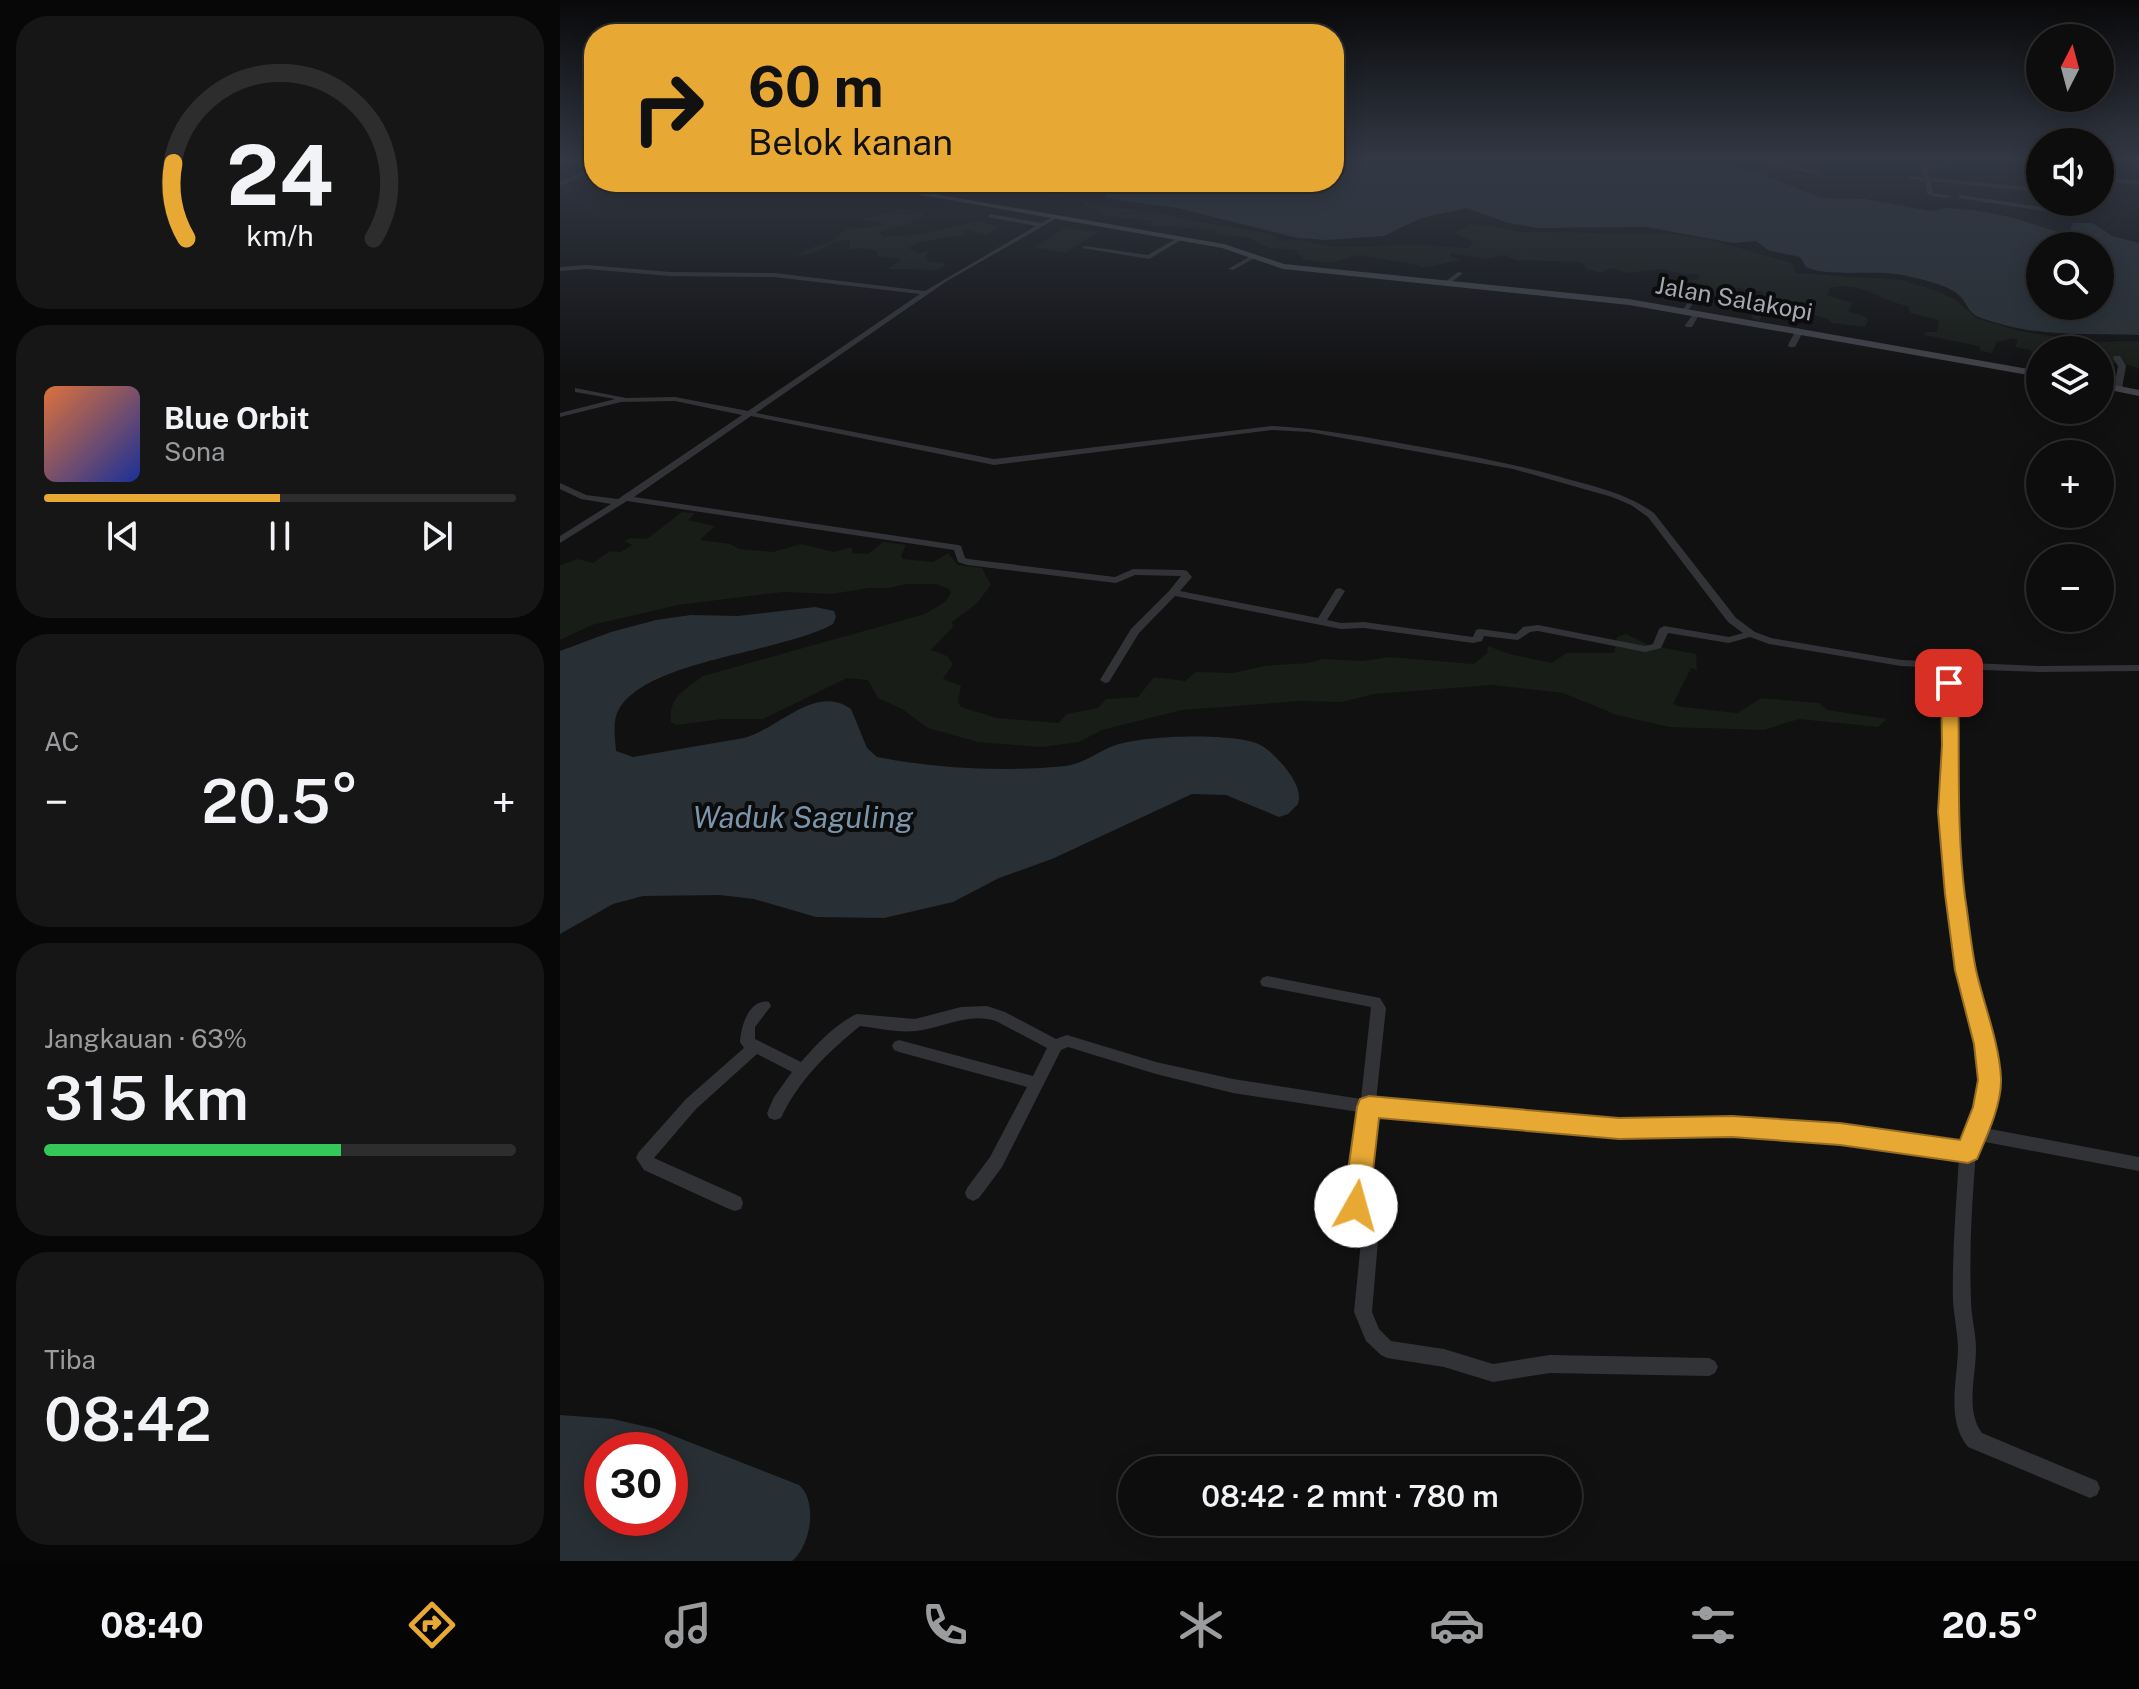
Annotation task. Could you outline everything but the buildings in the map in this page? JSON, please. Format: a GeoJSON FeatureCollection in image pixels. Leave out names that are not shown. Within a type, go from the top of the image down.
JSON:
{"type":"FeatureCollection","features":[{"type":"Feature","properties":{"kind":"street"},"geometry":{"type":"LineString","coordinates":[[560,540],[926,293],[1029,232]]}},
{"type":"Feature","properties":{"kind":"street","name":"Jalan Salakopi"},"geometry":{"type":"LineString","coordinates":[[1139,232],[1226,247],[1291,267],[1629,302],[2026,371]]}},
{"type":"Feature","properties":{"kind":"street"},"geometry":{"type":"LineString","coordinates":[[1085,248],[1148,257],[1179,239]]}},
{"type":"Feature","properties":{"kind":"street"},"geometry":{"type":"LineString","coordinates":[[1231,269],[1253,257]]}},
{"type":"Feature","properties":{"kind":"street"},"geometry":{"type":"LineString","coordinates":[[560,269],[587,267],[670,274],[774,275],[926,293]]}},
{"type":"Feature","properties":{"kind":"street"},"geometry":{"type":"LineString","coordinates":[[1447,283],[1460,273]]}},
{"type":"Feature","properties":{"kind":"street"},"geometry":{"type":"LineString","coordinates":[[1685,311],[1694,297]]}},
{"type":"Feature","properties":{"kind":"street"},"geometry":{"type":"LineString","coordinates":[[1689,325],[1697,313]]}},
{"type":"Feature","properties":{"kind":"street"},"geometry":{"type":"LineString","coordinates":[[1792,345],[1800,330]]}},
{"type":"Feature","properties":{"kind":"street"},"geometry":{"type":"LineString","coordinates":[[2117,358],[2122,366],[2118,388]]}},
{"type":"Feature","properties":{"kind":"street"},"geometry":{"type":"LineString","coordinates":[[2114,387],[2139,393]]}},
{"type":"Feature","properties":{"kind":"street"},"geometry":{"type":"LineString","coordinates":[[578,390],[627,400]]}},
{"type":"Feature","properties":{"kind":"street"},"geometry":{"type":"LineString","coordinates":[[587,405],[607,395]]}},
{"type":"Feature","properties":{"kind":"street"},"geometry":{"type":"LineString","coordinates":[[560,415],[627,400],[675,399],[997,462],[1272,428],[1316,431],[1504,465],[1615,495],[1651,515],[1720,608],[1740,627],[1777,643],[1879,660],[1948,665],[2139,668]]}},
{"type":"Feature","properties":{"kind":"street"},"geometry":{"type":"LineString","coordinates":[[560,486],[584,497],[958,548],[961,560],[967,562],[1116,580],[1133,572],[1187,574],[1173,593],[1135,631],[1105,680]]}},
{"type":"Feature","properties":{"kind":"street"},"geometry":{"type":"LineString","coordinates":[[1321,622],[1340,591]]}},
{"type":"Feature","properties":{"kind":"street"},"geometry":{"type":"LineString","coordinates":[[1173,593],[1321,622],[1473,640],[1478,639],[1480,632],[1518,637],[1527,629],[1538,628],[1645,649],[1657,646],[1664,629],[1729,640],[1751,634]]}},
{"type":"Feature","properties":{"kind":"street"},"geometry":{"type":"LineString","coordinates":[[1948,665],[1950,841],[1965,970],[1985,1044],[1990,1080],[1968,1152],[1961,1263],[1967,1348],[1963,1404],[1970,1434],[1975,1440],[2090,1488]]}},
{"type":"Feature","properties":{"kind":"street"},"geometry":{"type":"LineString","coordinates":[[1267,982],[1377,1004],[1369,1107],[1356,1203],[1358,1210],[1372,1217],[1363,1312],[1378,1343],[1387,1349],[1444,1358],[1493,1373],[1550,1364],[1709,1367]]}},
{"type":"Feature","properties":{"kind":"street"},"geometry":{"type":"LineString","coordinates":[[764,1006],[747,1028],[746,1039],[755,1047],[804,1071]]}},
{"type":"Feature","properties":{"kind":"street"},"geometry":{"type":"LineString","coordinates":[[775,1113],[779,1101],[804,1071],[854,1022],[863,1019],[915,1025],[961,1013],[987,1012],[1056,1046]]}},
{"type":"Feature","properties":{"kind":"street"},"geometry":{"type":"LineString","coordinates":[[973,1193],[996,1162],[1056,1046],[1069,1041],[1156,1068],[1233,1086],[1369,1107],[1619,1129],[1732,1126],[1840,1134],[1968,1152]]}},
{"type":"Feature","properties":{"kind":"street"},"geometry":{"type":"LineString","coordinates":[[899,1046],[1035,1083]]}},
{"type":"Feature","properties":{"kind":"street"},"geometry":{"type":"LineString","coordinates":[[735,1203],[643,1160],[691,1104],[755,1047]]}},
{"type":"Feature","properties":{"kind":"street"},"geometry":{"type":"LineString","coordinates":[[1976,1133],[2139,1164]]}},
{"type":"Feature","properties":{"kind":"shaded area"},"geometry":{"type":"Polygon","coordinates":[[[843,232],[880,232],[883,237],[964,232],[963,235],[916,243],[909,248],[918,253],[930,251],[926,255],[928,261],[947,264],[938,270],[888,269],[901,259],[878,256],[878,251],[862,248],[849,250],[850,240],[797,255],[831,242],[843,232]]]}},
{"type":"Feature","properties":{"kind":"shaded area"},"geometry":{"type":"Polygon","coordinates":[[[1060,232],[1098,232],[1065,253],[1034,247],[1060,232]]]}},
{"type":"Feature","properties":{"kind":"shaded area"},"geometry":{"type":"Polygon","coordinates":[[[1216,232],[1259,232],[1271,234],[1279,241],[1299,240],[1335,247],[1423,245],[1468,248],[1474,242],[1455,233],[1674,234],[1710,240],[1792,263],[1796,273],[1901,280],[1956,300],[1976,318],[2019,331],[2050,336],[2026,336],[2026,349],[2015,347],[2018,340],[2014,338],[1997,342],[1992,353],[1980,351],[1980,347],[1974,345],[1924,335],[1925,332],[1937,332],[1939,320],[1910,313],[1908,306],[1851,287],[1830,288],[1827,295],[1852,303],[1848,311],[1864,316],[1868,320],[1865,327],[1832,323],[1828,319],[1785,307],[1763,311],[1760,319],[1764,321],[1752,319],[1751,303],[1763,296],[1764,292],[1727,286],[1724,288],[1733,293],[1731,297],[1697,292],[1699,284],[1690,281],[1698,279],[1700,274],[1663,269],[1628,273],[1610,268],[1602,273],[1585,269],[1584,264],[1578,262],[1516,260],[1504,255],[1486,259],[1452,253],[1450,256],[1461,260],[1421,268],[1359,255],[1331,263],[1301,259],[1303,256],[1297,254],[1297,250],[1269,248],[1250,238],[1216,232]]]}},
{"type":"Feature","properties":{"kind":"shaded area"},"geometry":{"type":"Polygon","coordinates":[[[2114,341],[2139,341],[2139,368],[2114,364],[2114,341]]]}},
{"type":"Feature","properties":{"kind":"shaded area"},"geometry":{"type":"Polygon","coordinates":[[[682,512],[695,513],[688,520],[715,526],[700,540],[730,544],[739,549],[773,552],[801,544],[834,552],[852,547],[852,553],[868,554],[883,542],[906,545],[901,556],[903,559],[933,562],[948,553],[958,565],[982,568],[991,585],[976,604],[952,622],[953,627],[931,650],[947,656],[953,664],[943,679],[961,686],[958,702],[961,707],[997,718],[1059,723],[1066,714],[1098,708],[1106,699],[1138,697],[1154,677],[1185,681],[1196,672],[1233,673],[1322,659],[1363,661],[1389,657],[1474,664],[1487,653],[1488,646],[1552,663],[1566,653],[1614,653],[1617,637],[1626,634],[1648,645],[1696,654],[1697,670],[1691,668],[1673,704],[1682,707],[1737,713],[1762,698],[1819,703],[1827,710],[1887,719],[1878,727],[1799,719],[1764,730],[1669,727],[1617,715],[1563,693],[1492,685],[1374,694],[1342,702],[1300,701],[1182,710],[1102,730],[1079,742],[1042,747],[978,742],[928,728],[902,709],[878,698],[868,680],[847,678],[763,719],[722,719],[676,725],[671,722],[675,700],[703,676],[925,614],[945,602],[951,593],[949,589],[936,584],[907,584],[832,594],[783,592],[678,605],[592,625],[560,640],[560,565],[578,559],[593,563],[610,551],[621,552],[632,545],[624,541],[647,539],[682,512]]]}},
{"type":"Feature","properties":{"kind":"water"},"geometry":{"type":"Polygon","coordinates":[[[1273,232],[1393,232],[1384,236],[1326,240],[1273,232]]]}},
{"type":"Feature","properties":{"kind":"water"},"geometry":{"type":"Polygon","coordinates":[[[1672,232],[2058,232],[2026,232],[2026,320],[2114,320],[2114,237],[2139,243],[2139,335],[2021,329],[1977,316],[1956,292],[1934,283],[1891,273],[1816,270],[1806,267],[1800,257],[1768,250],[1756,241],[1733,243],[1672,232]]]}},
{"type":"Feature","properties":{"kind":"water","name":"Waduk Saguling"},"geometry":{"type":"Polygon","coordinates":[[[815,607],[834,611],[836,617],[833,624],[810,634],[686,668],[634,692],[619,709],[615,719],[616,751],[633,757],[744,738],[811,704],[838,702],[851,709],[867,748],[877,757],[947,767],[1018,769],[1066,766],[1116,745],[1165,737],[1243,740],[1264,747],[1284,766],[1298,789],[1298,804],[1288,814],[1279,817],[1226,795],[1192,794],[1052,859],[999,878],[953,902],[884,918],[816,917],[754,899],[720,895],[643,896],[613,904],[560,934],[560,651],[611,632],[656,620],[691,615],[738,616],[815,607]]]}},
{"type":"Feature","properties":{"kind":"water"},"geometry":{"type":"Polygon","coordinates":[[[560,1415],[613,1419],[664,1432],[584,1432],[584,1536],[688,1536],[688,1442],[799,1485],[809,1502],[810,1523],[804,1545],[792,1561],[560,1561],[560,1415]]]}},
{"type":"Feature","properties":{"kind":"route"},"geometry":{"type":"LineString","coordinates":[[1356,1206],[1369,1107],[1619,1129],[1732,1126],[1840,1134],[1968,1152],[1985,1107],[1990,1080],[1985,1044],[1965,970],[1955,894],[1948,812],[1951,745],[1949,683]]}}]}
